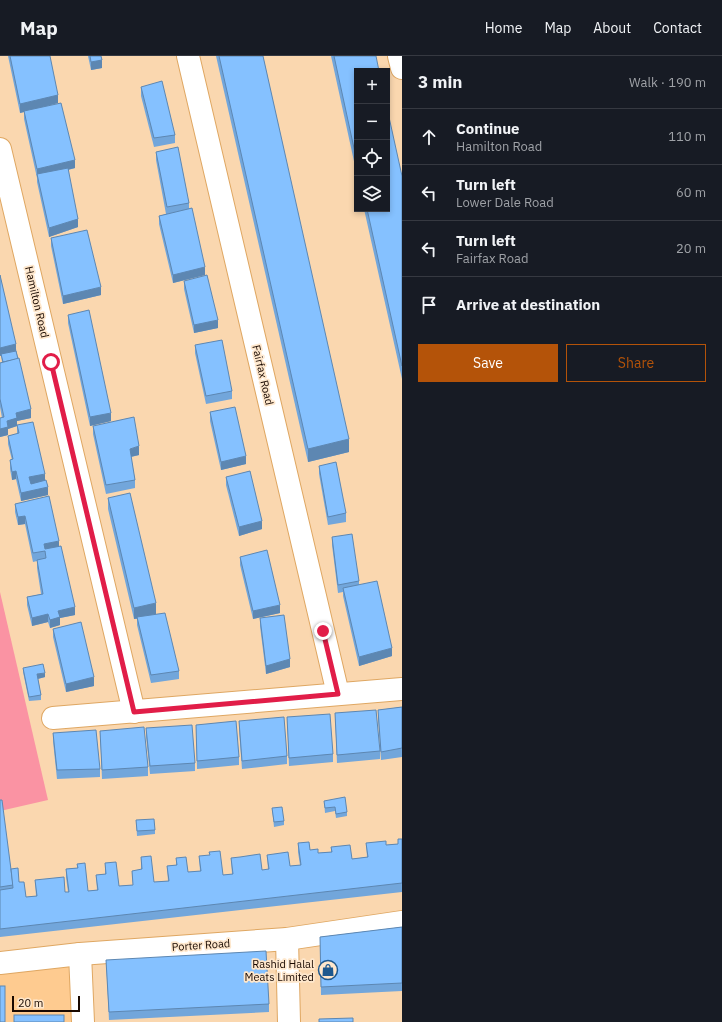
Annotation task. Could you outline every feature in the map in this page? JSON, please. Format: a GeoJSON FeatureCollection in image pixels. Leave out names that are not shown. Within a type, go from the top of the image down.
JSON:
{"type":"FeatureCollection","features":[{"type":"Feature","properties":{"kind":"street","name":"Fairfax Road"},"geometry":{"type":"LineString","coordinates":[[188,56],[338,694]]}},
{"type":"Feature","properties":{"kind":"street"},"geometry":{"type":"LineString","coordinates":[[399,56],[402,68]]}},
{"type":"Feature","properties":{"kind":"street","name":"Hamilton Road"},"geometry":{"type":"LineString","coordinates":[[0,149],[134,712]]}},
{"type":"Feature","properties":{"kind":"street"},"geometry":{"type":"LineString","coordinates":[[53,718],[402,689]]}},
{"type":"Feature","properties":{"kind":"street","name":"Porter Road"},"geometry":{"type":"LineString","coordinates":[[0,963],[80,954],[287,939],[402,922]]}},
{"type":"Feature","properties":{"kind":"street"},"geometry":{"type":"LineString","coordinates":[[287,939],[289,1022]]}},
{"type":"Feature","properties":{"kind":"street"},"geometry":{"type":"LineString","coordinates":[[80,954],[82,1022]]}},
{"type":"Feature","properties":{"kind":"shaded area"},"geometry":{"type":"Polygon","coordinates":[[[0,592],[48,800],[0,811],[0,592]]]}},
{"type":"Feature","properties":{"kind":"shaded area"},"geometry":{"type":"Polygon","coordinates":[[[76,958],[79,1022],[0,1022],[0,967],[76,958]]]}},
{"type":"Feature","properties":{"kind":"building"},"geometry":{"type":"Polygon","coordinates":[[[10,56],[50,56],[58,95],[20,104],[10,56]]]}},
{"type":"Feature","properties":{"kind":"building"},"geometry":{"type":"Polygon","coordinates":[[[90,56],[101,56],[102,60],[91,62],[90,56]]]}},
{"type":"Feature","properties":{"kind":"building"},"geometry":{"type":"Polygon","coordinates":[[[219,56],[263,56],[349,439],[308,449],[219,56]]]}},
{"type":"Feature","properties":{"kind":"building"},"geometry":{"type":"Polygon","coordinates":[[[334,56],[376,56],[378,68],[354,68],[354,148],[334,56]]]}},
{"type":"Feature","properties":{"kind":"building"},"geometry":{"type":"Polygon","coordinates":[[[162,81],[175,135],[154,138],[141,87],[162,81]]]}},
{"type":"Feature","properties":{"kind":"building"},"geometry":{"type":"Polygon","coordinates":[[[61,103],[75,160],[37,169],[24,111],[61,103]]]}},
{"type":"Feature","properties":{"kind":"building"},"geometry":{"type":"Polygon","coordinates":[[[390,122],[402,176],[402,366],[368,212],[390,212],[390,122]]]}},
{"type":"Feature","properties":{"kind":"building"},"geometry":{"type":"Polygon","coordinates":[[[178,147],[189,203],[167,207],[156,152],[178,147]]]}},
{"type":"Feature","properties":{"kind":"building"},"geometry":{"type":"Polygon","coordinates":[[[68,168],[78,219],[49,228],[37,174],[68,168]]]}},
{"type":"Feature","properties":{"kind":"building"},"geometry":{"type":"Polygon","coordinates":[[[192,208],[205,267],[173,275],[159,216],[192,208]]]}},
{"type":"Feature","properties":{"kind":"building"},"geometry":{"type":"Polygon","coordinates":[[[87,230],[101,287],[63,296],[51,238],[87,230]]]}},
{"type":"Feature","properties":{"kind":"building"},"geometry":{"type":"Polygon","coordinates":[[[0,275],[16,344],[0,348],[0,275]]]}},
{"type":"Feature","properties":{"kind":"building"},"geometry":{"type":"Polygon","coordinates":[[[207,275],[218,320],[194,325],[184,281],[207,275]]]}},
{"type":"Feature","properties":{"kind":"building"},"geometry":{"type":"Polygon","coordinates":[[[89,310],[111,413],[90,417],[68,315],[89,310]]]}},
{"type":"Feature","properties":{"kind":"building"},"geometry":{"type":"Polygon","coordinates":[[[222,340],[232,391],[206,396],[195,345],[222,340]]]}},
{"type":"Feature","properties":{"kind":"building"},"geometry":{"type":"Polygon","coordinates":[[[16,351],[18,359],[3,362],[1,354],[16,351]]]}},
{"type":"Feature","properties":{"kind":"building"},"geometry":{"type":"Polygon","coordinates":[[[19,358],[31,409],[16,413],[17,418],[7,421],[8,427],[0,429],[0,418],[4,417],[0,399],[0,363],[19,358]]]}},
{"type":"Feature","properties":{"kind":"building"},"geometry":{"type":"Polygon","coordinates":[[[235,407],[246,456],[221,462],[210,412],[235,407]]]}},
{"type":"Feature","properties":{"kind":"building"},"geometry":{"type":"Polygon","coordinates":[[[134,417],[139,446],[130,449],[135,480],[106,485],[93,426],[134,417]]]}},
{"type":"Feature","properties":{"kind":"building"},"geometry":{"type":"Polygon","coordinates":[[[33,422],[45,474],[29,477],[31,484],[46,480],[48,487],[21,493],[16,471],[12,472],[10,460],[13,459],[8,436],[19,433],[17,425],[33,422]]]}},
{"type":"Feature","properties":{"kind":"building"},"geometry":{"type":"Polygon","coordinates":[[[336,462],[346,513],[328,517],[319,466],[336,462]]]}},
{"type":"Feature","properties":{"kind":"building"},"geometry":{"type":"Polygon","coordinates":[[[250,471],[262,521],[239,527],[226,477],[250,471]]]}},
{"type":"Feature","properties":{"kind":"building"},"geometry":{"type":"Polygon","coordinates":[[[130,493],[156,603],[134,608],[108,498],[130,493]]]}},
{"type":"Feature","properties":{"kind":"building"},"geometry":{"type":"Polygon","coordinates":[[[49,496],[59,541],[44,544],[45,549],[61,546],[75,607],[58,611],[60,617],[50,620],[48,614],[32,618],[27,597],[43,594],[37,560],[46,558],[45,551],[33,553],[25,516],[18,517],[15,504],[49,496]]]}},
{"type":"Feature","properties":{"kind":"building"},"geometry":{"type":"Polygon","coordinates":[[[352,534],[359,581],[338,585],[332,537],[352,534]]]}},
{"type":"Feature","properties":{"kind":"building"},"geometry":{"type":"Polygon","coordinates":[[[267,550],[280,605],[253,611],[240,557],[267,550]]]}},
{"type":"Feature","properties":{"kind":"building"},"geometry":{"type":"Polygon","coordinates":[[[377,581],[392,648],[359,657],[343,588],[377,581]]]}},
{"type":"Feature","properties":{"kind":"building"},"geometry":{"type":"Polygon","coordinates":[[[165,613],[179,671],[151,675],[137,617],[165,613]]]}},
{"type":"Feature","properties":{"kind":"building"},"geometry":{"type":"Polygon","coordinates":[[[284,615],[290,659],[266,666],[260,618],[284,615]]]}},
{"type":"Feature","properties":{"kind":"building"},"geometry":{"type":"Polygon","coordinates":[[[81,622],[94,677],[66,684],[53,629],[81,622]]]}},
{"type":"Feature","properties":{"kind":"building"},"geometry":{"type":"Polygon","coordinates":[[[43,664],[45,673],[37,674],[41,695],[29,697],[23,668],[43,664]]]}},
{"type":"Feature","properties":{"kind":"building"},"geometry":{"type":"Polygon","coordinates":[[[402,707],[402,748],[381,752],[378,710],[402,707]]]}},
{"type":"Feature","properties":{"kind":"building"},"geometry":{"type":"Polygon","coordinates":[[[376,710],[380,751],[337,755],[335,713],[376,710]]]}},
{"type":"Feature","properties":{"kind":"building"},"geometry":{"type":"Polygon","coordinates":[[[330,714],[333,754],[289,758],[287,717],[330,714]]]}},
{"type":"Feature","properties":{"kind":"building"},"geometry":{"type":"Polygon","coordinates":[[[284,717],[287,756],[242,761],[239,721],[284,717]]]}},
{"type":"Feature","properties":{"kind":"building"},"geometry":{"type":"Polygon","coordinates":[[[236,721],[239,757],[197,761],[196,725],[236,721]]]}},
{"type":"Feature","properties":{"kind":"building"},"geometry":{"type":"Polygon","coordinates":[[[192,725],[195,763],[150,766],[146,728],[192,725]]]}},
{"type":"Feature","properties":{"kind":"building"},"geometry":{"type":"Polygon","coordinates":[[[144,727],[148,767],[102,770],[100,731],[144,727]]]}},
{"type":"Feature","properties":{"kind":"building"},"geometry":{"type":"Polygon","coordinates":[[[96,730],[100,769],[57,770],[53,733],[96,730]]]}},
{"type":"Feature","properties":{"kind":"building"},"geometry":{"type":"Polygon","coordinates":[[[345,797],[347,812],[336,814],[335,807],[325,808],[324,801],[345,797]]]}},
{"type":"Feature","properties":{"kind":"building"},"geometry":{"type":"Polygon","coordinates":[[[0,800],[2,800],[13,885],[0,887],[0,800]]]}},
{"type":"Feature","properties":{"kind":"building"},"geometry":{"type":"Polygon","coordinates":[[[282,807],[284,821],[274,822],[272,808],[282,807]]]}},
{"type":"Feature","properties":{"kind":"building"},"geometry":{"type":"Polygon","coordinates":[[[154,819],[155,830],[137,831],[136,820],[154,819]]]}},
{"type":"Feature","properties":{"kind":"building"},"geometry":{"type":"Polygon","coordinates":[[[398,839],[402,839],[402,883],[0,929],[0,890],[13,888],[11,869],[18,868],[19,882],[24,882],[26,897],[37,896],[35,880],[64,877],[65,892],[69,892],[66,869],[78,868],[77,864],[85,863],[88,891],[98,890],[96,875],[106,874],[105,863],[116,862],[119,886],[133,885],[132,871],[142,869],[141,857],[151,856],[154,882],[169,881],[167,866],[177,865],[176,858],[186,857],[188,872],[201,871],[199,856],[210,855],[209,852],[220,851],[223,875],[233,874],[231,858],[260,854],[262,870],[269,869],[267,855],[288,852],[290,866],[301,865],[298,843],[309,842],[310,850],[318,849],[318,853],[332,852],[331,847],[350,845],[352,859],[368,857],[366,843],[386,841],[386,845],[398,844],[398,839]]]}},
{"type":"Feature","properties":{"kind":"building"},"geometry":{"type":"Polygon","coordinates":[[[402,927],[402,983],[321,987],[320,937],[402,927]]]}},
{"type":"Feature","properties":{"kind":"building"},"geometry":{"type":"Polygon","coordinates":[[[266,951],[269,1004],[109,1012],[106,960],[266,951]]]}},
{"type":"Feature","properties":{"kind":"building"},"geometry":{"type":"Polygon","coordinates":[[[0,986],[5,986],[5,1022],[0,1022],[0,986]]]}},
{"type":"Feature","properties":{"kind":"building"},"geometry":{"type":"Polygon","coordinates":[[[14,1015],[64,1015],[64,1022],[14,1022],[14,1015]]]}},
{"type":"Feature","properties":{"kind":"building"},"geometry":{"type":"Polygon","coordinates":[[[353,1018],[353,1022],[319,1022],[319,1019],[353,1018]]]}},
{"type":"Feature","properties":{"kind":"place","name":"Rashid Halal Meats Limited"},"geometry":{"type":"Point","coordinates":[328,970]}},
{"type":"Feature","properties":{"kind":"route"},"geometry":{"type":"LineString","coordinates":[[51,362],[134,712],[338,694],[323,631]]}}]}
